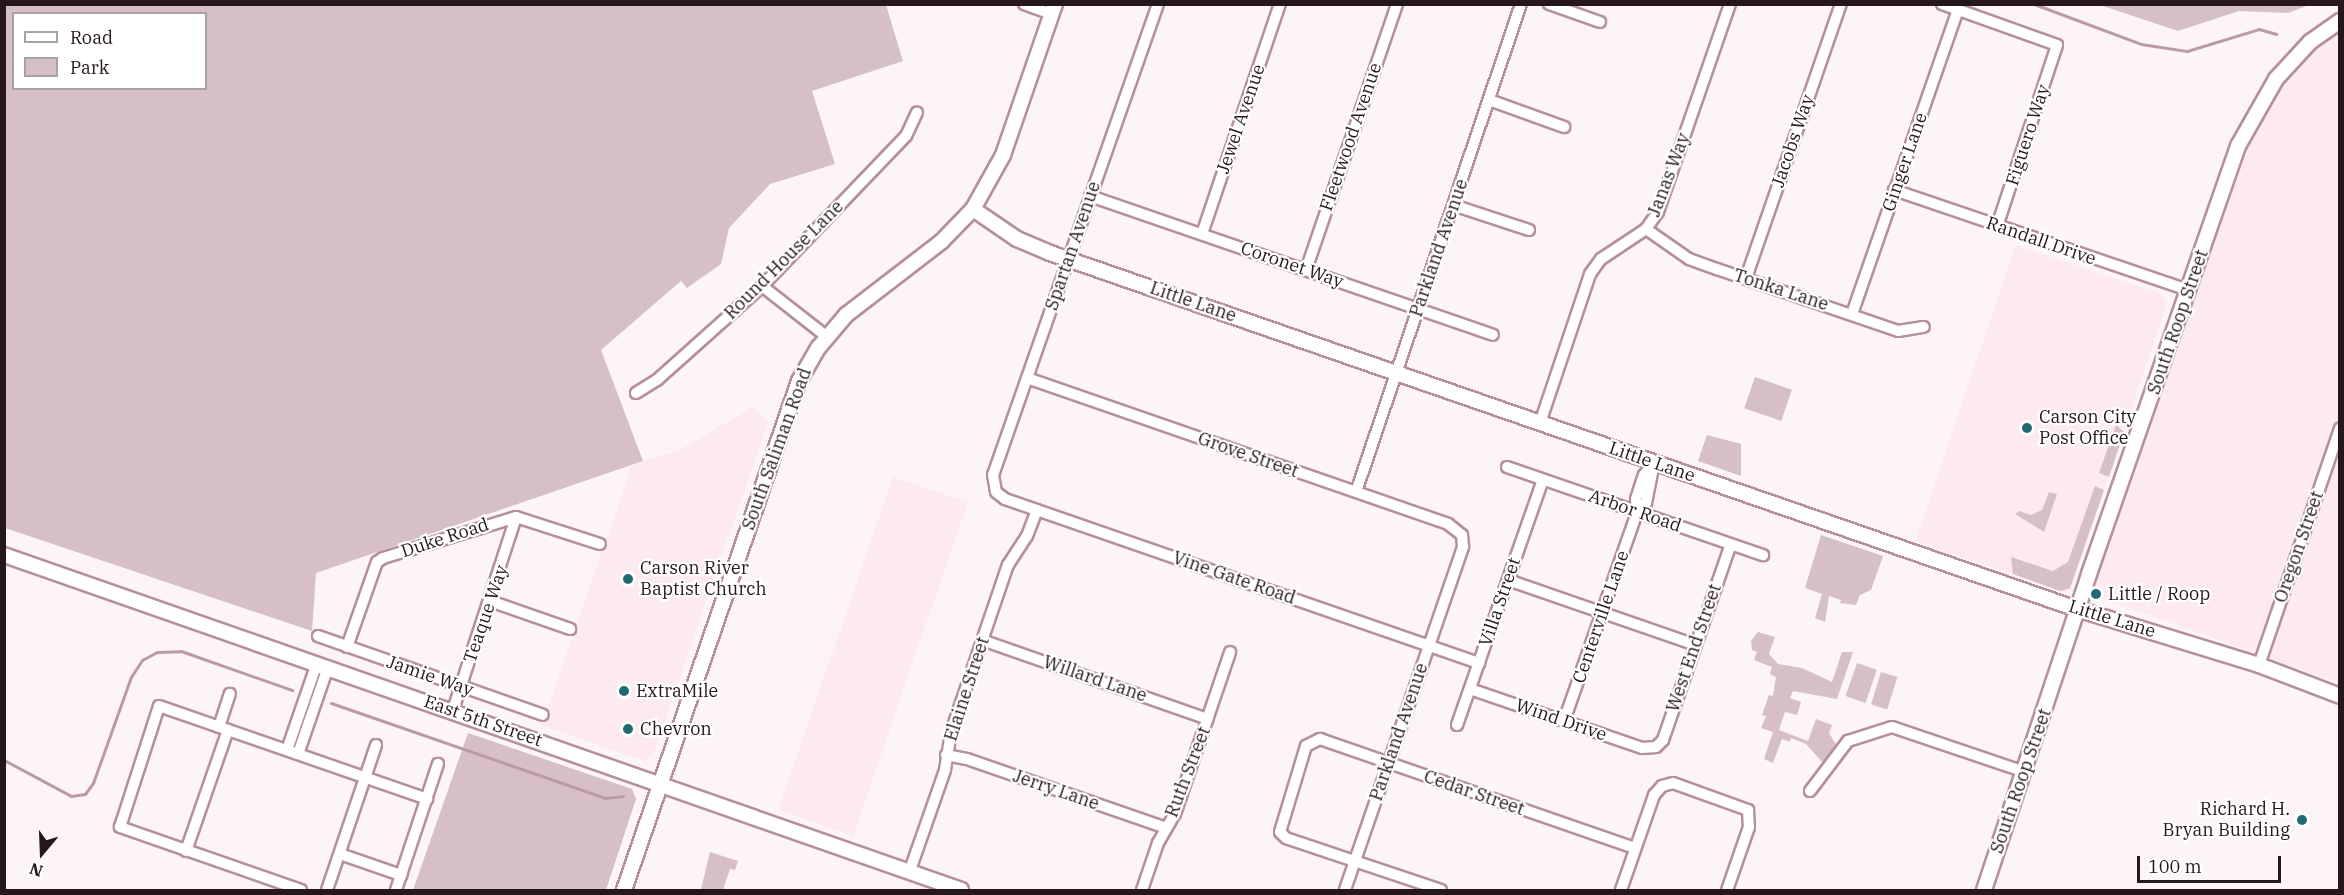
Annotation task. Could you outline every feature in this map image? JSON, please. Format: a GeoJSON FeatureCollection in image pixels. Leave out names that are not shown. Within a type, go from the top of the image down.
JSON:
{"type":"FeatureCollection","features":[{"type":"Feature","properties":{"kind":"street"},"geometry":{"type":"LineString","coordinates":[[1024,4],[1053,9]]}},
{"type":"Feature","properties":{"kind":"street","name":"Spartan Avenue"},"geometry":{"type":"LineString","coordinates":[[994,488],[993,475],[1158,4]]}},
{"type":"Feature","properties":{"kind":"street","name":"Jewel Avenue"},"geometry":{"type":"LineString","coordinates":[[1202,234],[1280,4]]}},
{"type":"Feature","properties":{"kind":"street","name":"Fleetwood Avenue"},"geometry":{"type":"LineString","coordinates":[[1306,270],[1397,4]]}},
{"type":"Feature","properties":{"kind":"street","name":"Parkland Avenue"},"geometry":{"type":"LineString","coordinates":[[1356,492],[1521,4]]}},
{"type":"Feature","properties":{"kind":"street"},"geometry":{"type":"LineString","coordinates":[[1550,4],[1600,22]]}},
{"type":"Feature","properties":{"kind":"street","name":"Janas Way"},"geometry":{"type":"LineString","coordinates":[[1540,423],[1590,273],[1601,259],[1646,229],[1658,212],[1730,4]]}},
{"type":"Feature","properties":{"kind":"street","name":"Jacobs Way"},"geometry":{"type":"LineString","coordinates":[[1746,278],[1840,4]]}},
{"type":"Feature","properties":{"kind":"street"},"geometry":{"type":"LineString","coordinates":[[1942,4],[1958,10]]}},
{"type":"Feature","properties":{"kind":"street","name":"South Saliman Road"},"geometry":{"type":"LineString","coordinates":[[624,891],[792,399],[826,336],[855,307],[942,241],[973,209],[1003,155],[1053,9]]}},
{"type":"Feature","properties":{"kind":"street","name":"Figuero Way"},"geometry":{"type":"LineString","coordinates":[[1958,10],[2057,45],[1998,226]]}},
{"type":"Feature","properties":{"kind":"street","name":"Ginger Lane"},"geometry":{"type":"LineString","coordinates":[[1852,314],[1958,10]]}},
{"type":"Feature","properties":{"kind":"street","name":"South Roop Street"},"geometry":{"type":"LineString","coordinates":[[1984,891],[2077,609],[2238,146],[2254,113],[2295,57],[2340,21]]}},
{"type":"Feature","properties":{"kind":"street"},"geometry":{"type":"LineString","coordinates":[[1489,100],[1564,127]]}},
{"type":"Feature","properties":{"kind":"street","name":"Round House Lane"},"geometry":{"type":"LineString","coordinates":[[636,393],[657,380],[762,286],[906,136],[917,112]]}},
{"type":"Feature","properties":{"kind":"street","name":"Randall Drive"},"geometry":{"type":"LineString","coordinates":[[1894,190],[2188,290]]}},
{"type":"Feature","properties":{"kind":"street","name":"Coronet Way"},"geometry":{"type":"LineString","coordinates":[[1090,196],[1493,335]]}},
{"type":"Feature","properties":{"kind":"street"},"geometry":{"type":"LineString","coordinates":[[1453,205],[1529,230]]}},
{"type":"Feature","properties":{"kind":"street","name":"Little Lane"},"geometry":{"type":"LineString","coordinates":[[973,209],[1017,239],[1069,259],[2077,609],[2259,665],[2340,696]]}},
{"type":"Feature","properties":{"kind":"street","name":"Tonka Lane"},"geometry":{"type":"LineString","coordinates":[[1646,229],[1689,258],[1898,331],[1924,327]]}},
{"type":"Feature","properties":{"kind":"street"},"geometry":{"type":"LineString","coordinates":[[762,286],[826,336]]}},
{"type":"Feature","properties":{"kind":"street","name":"Grove Street"},"geometry":{"type":"LineString","coordinates":[[1027,378],[1448,524],[1463,539]]}},
{"type":"Feature","properties":{"kind":"street","name":"Oregon Street"},"geometry":{"type":"LineString","coordinates":[[2259,665],[2340,429]]}},
{"type":"Feature","properties":{"kind":"street","name":"Centerville Lane"},"geometry":{"type":"LineString","coordinates":[[1564,721],[1637,512],[1636,499],[1644,476],[1654,462]]}},
{"type":"Feature","properties":{"kind":"street","name":"Arbor Road"},"geometry":{"type":"LineString","coordinates":[[1507,467],[1763,555]]}},
{"type":"Feature","properties":{"kind":"street","name":"Villa Street"},"geometry":{"type":"LineString","coordinates":[[1457,725],[1543,480]]}},
{"type":"Feature","properties":{"kind":"street","name":"Vine Gate Road"},"geometry":{"type":"LineString","coordinates":[[994,488],[1002,498],[1479,663]]}},
{"type":"Feature","properties":{"kind":"street","name":"Elaine Street"},"geometry":{"type":"LineString","coordinates":[[909,873],[982,640],[1011,558],[1027,536],[1037,510]]}},
{"type":"Feature","properties":{"kind":"street"},"geometry":{"type":"LineString","coordinates":[[516,517],[600,544]]}},
{"type":"Feature","properties":{"kind":"street","name":"Teaque Way"},"geometry":{"type":"LineString","coordinates":[[453,710],[516,517]]}},
{"type":"Feature","properties":{"kind":"street","name":"Duke Road"},"geometry":{"type":"LineString","coordinates":[[347,646],[377,562],[516,517]]}},
{"type":"Feature","properties":{"kind":"street","name":"Parkland Avenue"},"geometry":{"type":"LineString","coordinates":[[1345,891],[1463,539]]}},
{"type":"Feature","properties":{"kind":"street","name":"West End Street"},"geometry":{"type":"LineString","coordinates":[[1653,748],[1663,740],[1731,544]]}},
{"type":"Feature","properties":{"kind":"street","name":"East 5th Street"},"geometry":{"type":"LineString","coordinates":[[4,555],[453,710],[961,891]]}},
{"type":"Feature","properties":{"kind":"street"},"geometry":{"type":"LineString","coordinates":[[1508,580],[1696,645]]}},
{"type":"Feature","properties":{"kind":"street"},"geometry":{"type":"LineString","coordinates":[[490,601],[570,629]]}},
{"type":"Feature","properties":{"kind":"street","name":"Jamie Way"},"geometry":{"type":"LineString","coordinates":[[318,636],[543,715]]}},
{"type":"Feature","properties":{"kind":"street","name":"Willard Lane"},"geometry":{"type":"LineString","coordinates":[[982,640],[1208,718]]}},
{"type":"Feature","properties":{"kind":"street","name":"Ruth Street"},"geometry":{"type":"LineString","coordinates":[[1142,891],[1166,828],[1175,814],[1230,652]]}},
{"type":"Feature","properties":{"kind":"street"},"geometry":{"type":"LineString","coordinates":[[287,750],[322,665]]}},
{"type":"Feature","properties":{"kind":"street"},"geometry":{"type":"LineString","coordinates":[[298,754],[322,665]]}},
{"type":"Feature","properties":{"kind":"street","name":"Wind Drive"},"geometry":{"type":"LineString","coordinates":[[1470,688],[1564,721],[1653,748]]}},
{"type":"Feature","properties":{"kind":"street"},"geometry":{"type":"LineString","coordinates":[[186,851],[224,729],[230,694]]}},
{"type":"Feature","properties":{"kind":"street"},"geometry":{"type":"LineString","coordinates":[[301,891],[122,829],[119,822],[159,706],[427,799]]}},
{"type":"Feature","properties":{"kind":"street"},"geometry":{"type":"LineString","coordinates":[[1810,791],[1848,741],[1892,727],[2025,772]]}},
{"type":"Feature","properties":{"kind":"street","name":"Cedar Street"},"geometry":{"type":"LineString","coordinates":[[1355,861],[1286,838],[1280,832],[1306,746],[1312,741],[1320,740],[1635,848]]}},
{"type":"Feature","properties":{"kind":"street"},"geometry":{"type":"LineString","coordinates":[[327,891],[376,745]]}},
{"type":"Feature","properties":{"kind":"street","name":"Jerry Lane"},"geometry":{"type":"LineString","coordinates":[[946,755],[967,759],[1166,828]]}},
{"type":"Feature","properties":{"kind":"street"},"geometry":{"type":"LineString","coordinates":[[396,891],[438,764]]}},
{"type":"Feature","properties":{"kind":"street"},"geometry":{"type":"LineString","coordinates":[[1621,891],[1654,795],[1662,786],[1672,783],[1741,806],[1750,818],[1727,891]]}},
{"type":"Feature","properties":{"kind":"street"},"geometry":{"type":"LineString","coordinates":[[340,854],[401,875]]}},
{"type":"Feature","properties":{"kind":"street"},"geometry":{"type":"LineString","coordinates":[[1355,861],[1441,891]]}},
{"type":"Feature","properties":{"kind":"shaded area"},"geometry":{"type":"Polygon","coordinates":[[[2339,23],[2339,683],[2099,597],[2077,609],[2249,122],[2305,48],[2339,23]]]}},
{"type":"Feature","properties":{"kind":"shaded area"},"geometry":{"type":"Polygon","coordinates":[[[2016,245],[2160,293],[2167,303],[2071,589],[2064,592],[1915,541],[2016,245]]]}},
{"type":"Feature","properties":{"kind":"shaded area"},"geometry":{"type":"Polygon","coordinates":[[[753,407],[768,422],[653,755],[644,761],[542,725],[632,465],[680,450],[753,407]]]}},
{"type":"Feature","properties":{"kind":"shaded area"},"geometry":{"type":"Polygon","coordinates":[[[893,477],[968,503],[853,836],[778,810],[893,477]]]}},
{"type":"Feature","properties":{"kind":"green space"},"geometry":{"type":"Polygon","coordinates":[[[5,4],[886,5],[903,61],[812,91],[835,164],[770,184],[729,228],[721,264],[687,288],[681,281],[601,350],[643,461],[316,573],[312,631],[5,528],[5,4]]]}},
{"type":"Feature","properties":{"kind":"green space"},"geometry":{"type":"Polygon","coordinates":[[[2100,5],[2309,5],[2288,13],[2239,11],[2178,31],[2100,5]]]}},
{"type":"Feature","properties":{"kind":"green space"},"geometry":{"type":"Polygon","coordinates":[[[1755,377],[1792,390],[1781,421],[1744,408],[1755,377]]]}},
{"type":"Feature","properties":{"kind":"green space"},"geometry":{"type":"Polygon","coordinates":[[[2116,425],[2124,432],[2109,477],[2099,473],[2116,425]]]}},
{"type":"Feature","properties":{"kind":"green space"},"geometry":{"type":"Polygon","coordinates":[[[1707,435],[1741,444],[1741,476],[1698,461],[1707,435]]]}},
{"type":"Feature","properties":{"kind":"green space"},"geometry":{"type":"Polygon","coordinates":[[[2095,486],[2104,490],[2070,588],[2060,591],[2013,574],[2011,557],[2053,571],[2068,562],[2095,486]]]}},
{"type":"Feature","properties":{"kind":"green space"},"geometry":{"type":"Polygon","coordinates":[[[2049,492],[2057,494],[2044,532],[2015,514],[2019,511],[2031,515],[2042,510],[2049,492]]]}},
{"type":"Feature","properties":{"kind":"green space"},"geometry":{"type":"Polygon","coordinates":[[[1821,535],[1883,556],[1871,590],[1860,595],[1856,605],[1840,603],[1841,600],[1829,596],[1825,622],[1815,618],[1822,594],[1805,588],[1821,535]]]}},
{"type":"Feature","properties":{"kind":"green space"},"geometry":{"type":"Polygon","coordinates":[[[1758,632],[1775,637],[1769,654],[1778,664],[1802,668],[1832,682],[1842,652],[1853,652],[1837,699],[1793,691],[1790,698],[1801,702],[1797,715],[1785,712],[1779,730],[1808,741],[1816,719],[1832,725],[1829,733],[1837,746],[1824,764],[1806,744],[1791,738],[1790,742],[1782,739],[1773,763],[1764,759],[1773,732],[1761,728],[1766,716],[1762,715],[1769,695],[1773,696],[1776,677],[1770,674],[1772,667],[1754,660],[1757,652],[1752,650],[1751,641],[1758,632]]]}},
{"type":"Feature","properties":{"kind":"green space"},"geometry":{"type":"Polygon","coordinates":[[[1857,663],[1877,670],[1865,703],[1846,696],[1857,663]]]}},
{"type":"Feature","properties":{"kind":"green space"},"geometry":{"type":"Polygon","coordinates":[[[1881,672],[1897,677],[1887,709],[1871,705],[1881,672]]]}},
{"type":"Feature","properties":{"kind":"green space"},"geometry":{"type":"Polygon","coordinates":[[[468,733],[632,789],[636,799],[606,890],[413,890],[468,733]]]}},
{"type":"Feature","properties":{"kind":"green space"},"geometry":{"type":"Polygon","coordinates":[[[710,852],[738,861],[735,870],[730,869],[723,890],[701,889],[710,852]]]}},
{"type":"Feature","properties":{"kind":"waterway"},"geometry":{"type":"LineString","coordinates":[[2034,4],[2141,44],[2187,51],[2259,29],[2276,34]]}},
{"type":"Feature","properties":{"kind":"waterway"},"geometry":{"type":"LineString","coordinates":[[4,760],[71,796],[85,794],[93,783],[131,677],[142,660],[157,652],[181,651],[292,690]]}},
{"type":"Feature","properties":{"kind":"waterway"},"geometry":{"type":"LineString","coordinates":[[331,703],[605,798],[623,796]]}},
{"type":"Feature","properties":{"kind":"place","name":"Carson City Post Office"},"geometry":{"type":"Point","coordinates":[2027,428]}},
{"type":"Feature","properties":{"kind":"place","name":"Carson River Baptist Church"},"geometry":{"type":"Point","coordinates":[628,579]}},
{"type":"Feature","properties":{"kind":"place","name":"Little / Roop"},"geometry":{"type":"Point","coordinates":[2096,594]}},
{"type":"Feature","properties":{"kind":"place","name":"ExtraMile"},"geometry":{"type":"Point","coordinates":[624,691]}},
{"type":"Feature","properties":{"kind":"place","name":"Chevron"},"geometry":{"type":"Point","coordinates":[628,729]}},
{"type":"Feature","properties":{"kind":"place","name":"Richard H. Bryan Building"},"geometry":{"type":"Point","coordinates":[2302,820]}}]}
